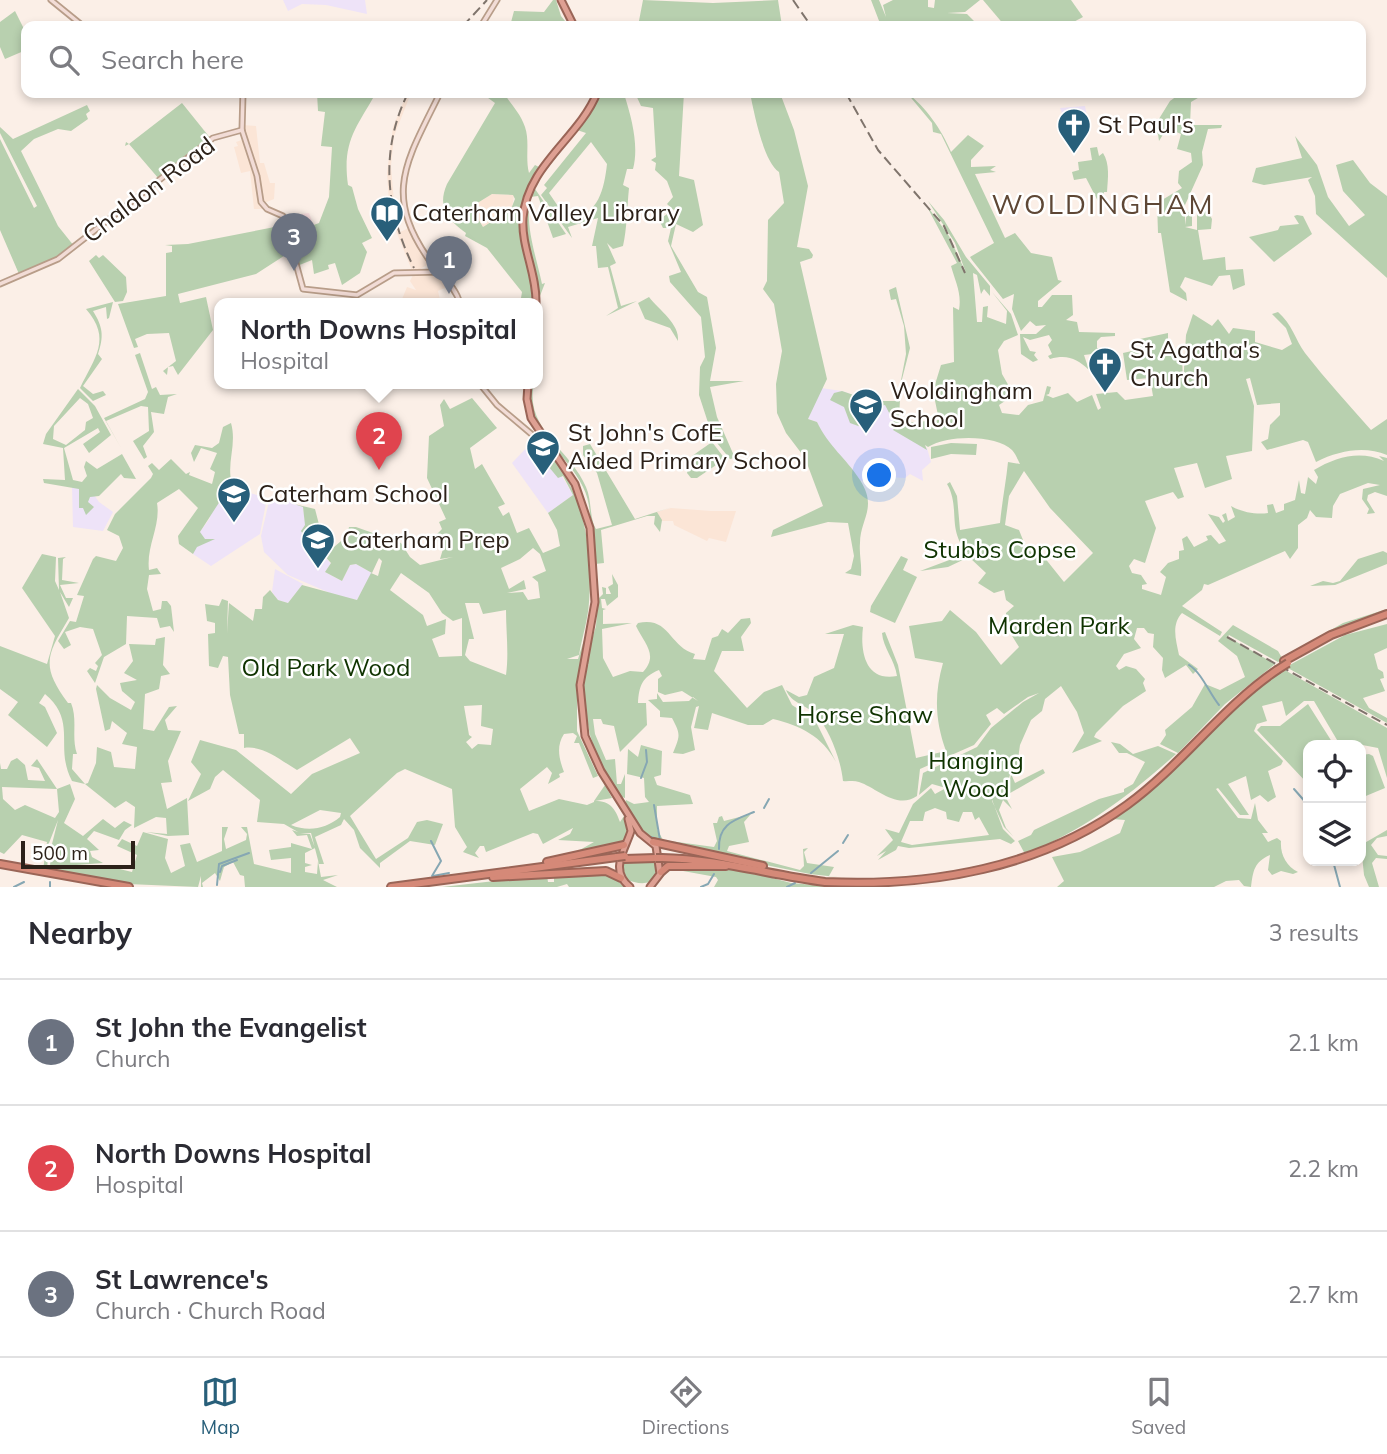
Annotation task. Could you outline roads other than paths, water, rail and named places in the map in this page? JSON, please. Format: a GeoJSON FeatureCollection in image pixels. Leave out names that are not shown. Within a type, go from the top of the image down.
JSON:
{"type":"FeatureCollection","features":[{"type":"Feature","properties":{"kind":"highway"},"geometry":{"type":"LineString","coordinates":[[559,0],[570,21]]}},
{"type":"Feature","properties":{"kind":"highway"},"geometry":{"type":"LineString","coordinates":[[535,298],[534,280],[524,234],[526,201],[538,174],[592,98]]}},
{"type":"Feature","properties":{"kind":"highway"},"geometry":{"type":"LineString","coordinates":[[527,389],[527,412],[576,492],[587,533],[592,607],[579,673],[582,737],[590,756],[630,822],[620,864],[625,884]]}},
{"type":"Feature","properties":{"kind":"highway"},"geometry":{"type":"LineString","coordinates":[[542,440],[575,484],[590,528],[595,602],[579,696],[585,736],[593,755],[645,838],[762,868]]}},
{"type":"Feature","properties":{"kind":"highway"},"geometry":{"type":"LineString","coordinates":[[391,887],[620,858],[658,856],[708,860],[826,879],[900,881],[965,873],[1029,854],[1082,829],[1131,797],[1163,770],[1226,706],[1276,668],[1331,635],[1387,616]]}},
{"type":"Feature","properties":{"kind":"highway"},"geometry":{"type":"LineString","coordinates":[[419,887],[491,875],[645,838]]}},
{"type":"Feature","properties":{"kind":"highway"},"geometry":{"type":"LineString","coordinates":[[653,842],[658,852],[660,887]]}},
{"type":"Feature","properties":{"kind":"highway"},"geometry":{"type":"LineString","coordinates":[[0,866],[102,887]]}},
{"type":"Feature","properties":{"kind":"highway"},"geometry":{"type":"LineString","coordinates":[[0,866],[129,887]]}},
{"type":"Feature","properties":{"kind":"highway"},"geometry":{"type":"LineString","coordinates":[[650,887],[668,866],[762,868]]}},
{"type":"Feature","properties":{"kind":"highway"},"geometry":{"type":"LineString","coordinates":[[491,875],[606,871],[625,884]]}},
{"type":"Feature","properties":{"kind":"main road"},"geometry":{"type":"LineString","coordinates":[[51,0],[77,21]]}},
{"type":"Feature","properties":{"kind":"main road"},"geometry":{"type":"LineString","coordinates":[[484,21],[497,0]]}},
{"type":"Feature","properties":{"kind":"main road"},"geometry":{"type":"LineString","coordinates":[[243,98],[242,130],[257,176],[262,204],[283,216],[301,285],[307,291],[347,296],[362,294],[394,273],[407,274],[432,267]]}},
{"type":"Feature","properties":{"kind":"main road"},"geometry":{"type":"LineString","coordinates":[[437,98],[415,141],[402,188],[406,215],[432,267],[457,293],[458,298]]}},
{"type":"Feature","properties":{"kind":"main road","name":"Chaldon Road"},"geometry":{"type":"LineString","coordinates":[[0,284],[45,268],[213,138],[242,130]]}},
{"type":"Feature","properties":{"kind":"main road"},"geometry":{"type":"LineString","coordinates":[[484,389],[497,405],[542,440]]}},
{"type":"Feature","properties":{"kind":"waterway"},"geometry":{"type":"LineString","coordinates":[[1189,665],[1198,673],[1219,705]]}},
{"type":"Feature","properties":{"kind":"waterway"},"geometry":{"type":"LineString","coordinates":[[641,778],[647,762],[646,750]]}},
{"type":"Feature","properties":{"kind":"waterway"},"geometry":{"type":"LineString","coordinates":[[1294,789],[1306,803]]}},
{"type":"Feature","properties":{"kind":"waterway"},"geometry":{"type":"LineString","coordinates":[[764,808],[769,799]]}},
{"type":"Feature","properties":{"kind":"waterway"},"geometry":{"type":"LineString","coordinates":[[651,837],[660,840],[654,805]]}},
{"type":"Feature","properties":{"kind":"waterway"},"geometry":{"type":"LineString","coordinates":[[719,849],[724,828],[754,812]]}},
{"type":"Feature","properties":{"kind":"waterway"},"geometry":{"type":"LineString","coordinates":[[843,843],[848,835]]}},
{"type":"Feature","properties":{"kind":"waterway"},"geometry":{"type":"LineString","coordinates":[[431,841],[441,861],[432,876]]}},
{"type":"Feature","properties":{"kind":"waterway"},"geometry":{"type":"LineString","coordinates":[[811,873],[838,851]]}},
{"type":"Feature","properties":{"kind":"waterway"},"geometry":{"type":"LineString","coordinates":[[217,885],[219,864],[249,853]]}},
{"type":"Feature","properties":{"kind":"waterway"},"geometry":{"type":"LineString","coordinates":[[220,872],[222,866],[237,860]]}},
{"type":"Feature","properties":{"kind":"waterway"},"geometry":{"type":"LineString","coordinates":[[1334,866],[1340,887]]}},
{"type":"Feature","properties":{"kind":"waterway"},"geometry":{"type":"LineString","coordinates":[[433,876],[449,873]]}},
{"type":"Feature","properties":{"kind":"waterway"},"geometry":{"type":"LineString","coordinates":[[701,887],[708,884],[714,874]]}},
{"type":"Feature","properties":{"kind":"waterway"},"geometry":{"type":"LineString","coordinates":[[14,887],[24,882]]}},
{"type":"Feature","properties":{"kind":"waterway"},"geometry":{"type":"LineString","coordinates":[[50,882],[50,887]]}},
{"type":"Feature","properties":{"kind":"waterway"},"geometry":{"type":"LineString","coordinates":[[787,887],[795,883]]}},
{"type":"Feature","properties":{"kind":"railway"},"geometry":{"type":"LineString","coordinates":[[468,21],[487,0]]}},
{"type":"Feature","properties":{"kind":"railway"},"geometry":{"type":"LineString","coordinates":[[793,0],[808,21]]}},
{"type":"Feature","properties":{"kind":"railway"},"geometry":{"type":"LineString","coordinates":[[406,98],[393,137],[390,181],[397,225],[414,268]]}},
{"type":"Feature","properties":{"kind":"railway"},"geometry":{"type":"LineString","coordinates":[[849,98],[878,150],[944,226],[965,273]]}},
{"type":"Feature","properties":{"kind":"railway"},"geometry":{"type":"LineString","coordinates":[[1227,637],[1387,725]]}},
{"type":"Feature","properties":{"kind":"place","name":"St Paul's"},"geometry":{"type":"Point","coordinates":[1074,155]}},
{"type":"Feature","properties":{"kind":"place","name":"Caterham Valley Library"},"geometry":{"type":"Point","coordinates":[387,243]}},
{"type":"Feature","properties":{"kind":"place","name":"St Lawrence's"},"geometry":{"type":"Point","coordinates":[294,271]}},
{"type":"Feature","properties":{"kind":"place","name":"St John the Evangelist"},"geometry":{"type":"Point","coordinates":[449,294]}},
{"type":"Feature","properties":{"kind":"place","name":"St Agatha's Church"},"geometry":{"type":"Point","coordinates":[1105,394]}},
{"type":"Feature","properties":{"kind":"place","name":"Woldingham School"},"geometry":{"type":"Point","coordinates":[866,435]}},
{"type":"Feature","properties":{"kind":"place","name":"North Downs Hospital"},"geometry":{"type":"Point","coordinates":[379,470]}},
{"type":"Feature","properties":{"kind":"place","name":"St John's CofE Aided Primary School"},"geometry":{"type":"Point","coordinates":[543,477]}},
{"type":"Feature","properties":{"kind":"place","name":"Caterham School"},"geometry":{"type":"Point","coordinates":[234,524]}},
{"type":"Feature","properties":{"kind":"place","name":"Caterham Prep"},"geometry":{"type":"Point","coordinates":[318,570]}},
{"type":"Feature","properties":{"kind":"district","name":"WOLDINGHAM"},"geometry":{"type":"Point","coordinates":[1103,204]}},
{"type":"Feature","properties":{"kind":"park label","name":"Stubbs Copse"},"geometry":{"type":"Point","coordinates":[1000,550]}},
{"type":"Feature","properties":{"kind":"park label","name":"Marden Park"},"geometry":{"type":"Point","coordinates":[1059,626]}},
{"type":"Feature","properties":{"kind":"park label","name":"Old Park Wood"},"geometry":{"type":"Point","coordinates":[326,668]}},
{"type":"Feature","properties":{"kind":"park label","name":"Horse Shaw"},"geometry":{"type":"Point","coordinates":[865,715]}},
{"type":"Feature","properties":{"kind":"park label","name":"Hanging Wood"},"geometry":{"type":"Point","coordinates":[976,775]}}]}
